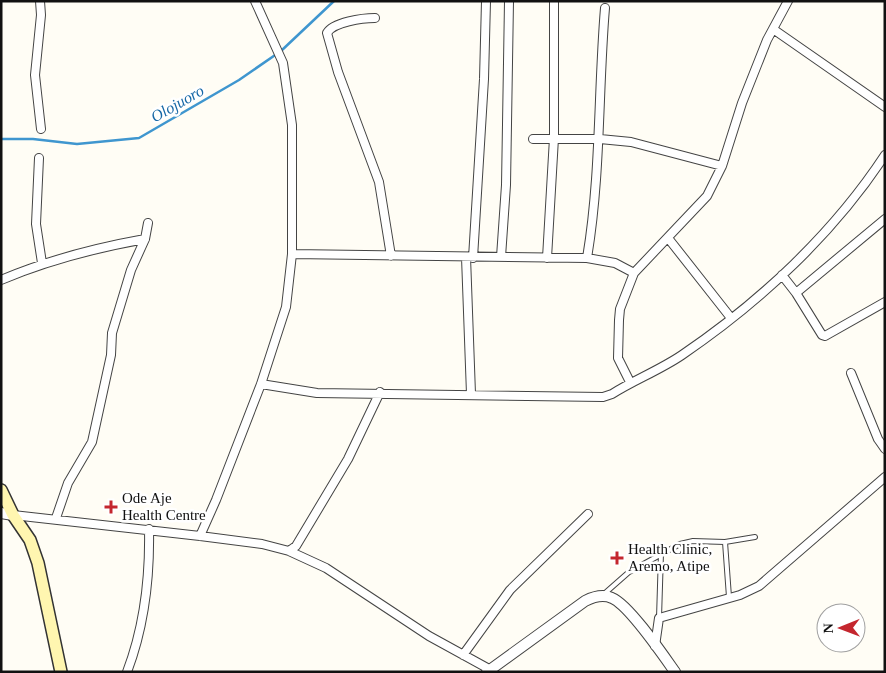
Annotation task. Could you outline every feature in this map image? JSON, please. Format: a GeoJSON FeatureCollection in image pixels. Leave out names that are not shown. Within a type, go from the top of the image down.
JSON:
{"type":"FeatureCollection","features":[{"type":"Feature","properties":{"kind":"main road"},"geometry":{"type":"LineString","coordinates":[[1,490],[7,514],[30,540],[38,563],[61,672]]}},
{"type":"Feature","properties":{"kind":"street"},"geometry":{"type":"LineString","coordinates":[[40,1],[41,15],[35,76],[41,129]]}},
{"type":"Feature","properties":{"kind":"street"},"geometry":{"type":"LineString","coordinates":[[200,536],[261,384],[286,307],[292,254],[292,124],[283,63],[277,46],[255,1]]}},
{"type":"Feature","properties":{"kind":"street"},"geometry":{"type":"LineString","coordinates":[[471,394],[470,258],[484,78],[486,1]]}},
{"type":"Feature","properties":{"kind":"street"},"geometry":{"type":"LineString","coordinates":[[501,258],[506,186],[509,1]]}},
{"type":"Feature","properties":{"kind":"street"},"geometry":{"type":"LineString","coordinates":[[547,258],[554,138],[554,1]]}},
{"type":"Feature","properties":{"kind":"street"},"geometry":{"type":"LineString","coordinates":[[630,382],[618,358],[618,320],[620,309],[634,273],[707,196],[722,166],[742,103],[773,29],[788,1]]}},
{"type":"Feature","properties":{"kind":"street"},"geometry":{"type":"LineString","coordinates":[[587,258],[596,202],[600,139],[599,93],[605,8]]}},
{"type":"Feature","properties":{"kind":"street"},"geometry":{"type":"LineString","coordinates":[[376,18],[355,20],[332,28],[327,33],[338,72],[379,182],[391,256]]}},
{"type":"Feature","properties":{"kind":"street"},"geometry":{"type":"LineString","coordinates":[[773,29],[885,107]]}},
{"type":"Feature","properties":{"kind":"street"},"geometry":{"type":"LineString","coordinates":[[533,138],[600,139],[647,145],[722,166]]}},
{"type":"Feature","properties":{"kind":"street"},"geometry":{"type":"LineString","coordinates":[[261,384],[317,392],[603,397],[681,356],[731,318],[782,275],[858,194],[885,155]]}},
{"type":"Feature","properties":{"kind":"street"},"geometry":{"type":"LineString","coordinates":[[39,158],[36,224],[42,263]]}},
{"type":"Feature","properties":{"kind":"street"},"geometry":{"type":"LineString","coordinates":[[796,293],[885,219]]}},
{"type":"Feature","properties":{"kind":"street"},"geometry":{"type":"LineString","coordinates":[[56,518],[68,483],[92,442],[111,355],[112,333],[131,270],[145,239],[148,223]]}},
{"type":"Feature","properties":{"kind":"street"},"geometry":{"type":"LineString","coordinates":[[668,238],[731,318]]}},
{"type":"Feature","properties":{"kind":"street"},"geometry":{"type":"LineString","coordinates":[[1,280],[42,263],[96,248],[145,239]]}},
{"type":"Feature","properties":{"kind":"street"},"geometry":{"type":"LineString","coordinates":[[292,254],[470,258],[587,258],[615,263],[634,273]]}},
{"type":"Feature","properties":{"kind":"street"},"geometry":{"type":"LineString","coordinates":[[782,275],[825,336],[885,302]]}},
{"type":"Feature","properties":{"kind":"street"},"geometry":{"type":"LineString","coordinates":[[851,373],[878,439],[885,449]]}},
{"type":"Feature","properties":{"kind":"street"},"geometry":{"type":"LineString","coordinates":[[289,551],[296,546],[348,459],[380,392]]}},
{"type":"Feature","properties":{"kind":"street"},"geometry":{"type":"LineString","coordinates":[[655,646],[659,618],[729,598],[759,586],[885,477]]}},
{"type":"Feature","properties":{"kind":"street"},"geometry":{"type":"LineString","coordinates":[[7,514],[150,529],[262,544],[289,551],[326,568],[430,636],[488,670],[512,656],[585,601],[603,596],[612,598],[620,603],[676,672]]}},
{"type":"Feature","properties":{"kind":"street"},"geometry":{"type":"LineString","coordinates":[[462,655],[510,590],[588,514]]}},
{"type":"Feature","properties":{"kind":"street"},"geometry":{"type":"LineString","coordinates":[[127,672],[138,644],[146,599],[150,571],[150,529]]}},
{"type":"Feature","properties":{"kind":"lane"},"geometry":{"type":"LineString","coordinates":[[603,596],[629,572],[680,544],[693,541],[725,542],[755,537]]}},
{"type":"Feature","properties":{"kind":"lane"},"geometry":{"type":"LineString","coordinates":[[725,542],[729,598]]}},
{"type":"Feature","properties":{"kind":"lane"},"geometry":{"type":"LineString","coordinates":[[659,618],[661,553]]}},
{"type":"Feature","properties":{"kind":"waterway","name":"Olojuoro"},"geometry":{"type":"LineString","coordinates":[[1,139],[33,139],[77,144],[139,138],[239,80],[281,51],[334,1]]}},
{"type":"Feature","properties":{"kind":"place","name":"Ode Aje Health Centre"},"geometry":{"type":"Point","coordinates":[111,507]}},
{"type":"Feature","properties":{"kind":"place","name":"Health Clinic, Aremo, Atipe"},"geometry":{"type":"Point","coordinates":[617,558]}}]}
